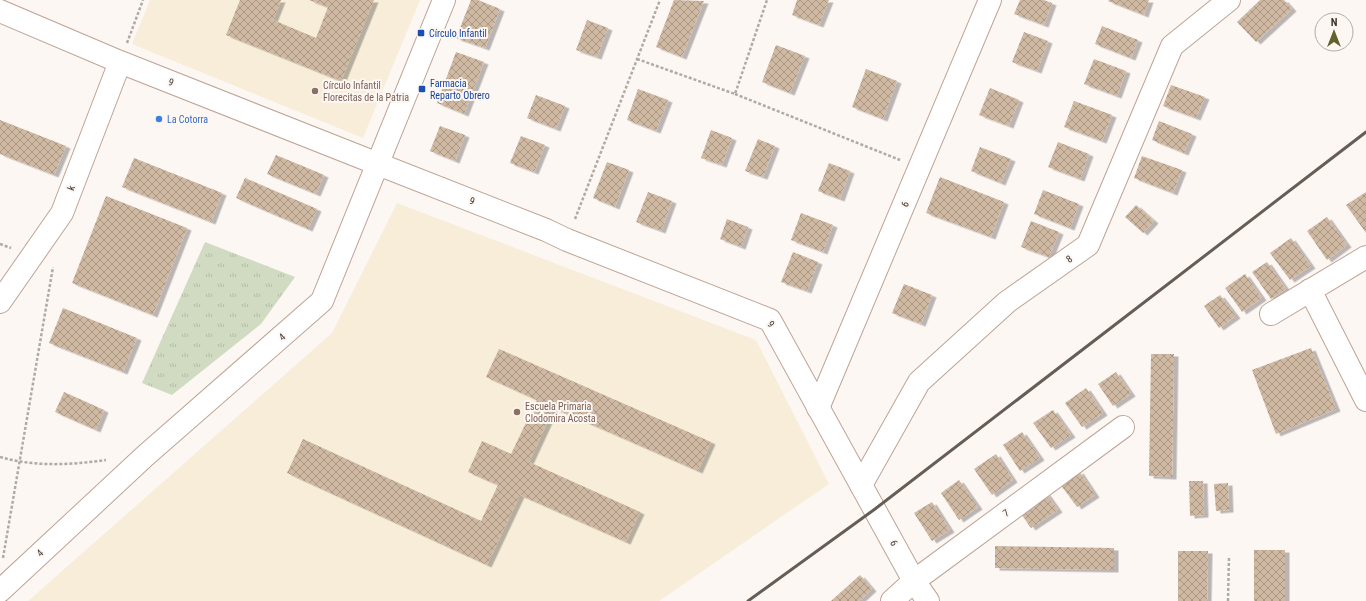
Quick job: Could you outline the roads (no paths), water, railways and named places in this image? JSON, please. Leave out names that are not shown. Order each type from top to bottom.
[{"type":"street","name":"4","points":[[0,591],[146,456],[322,301],[444,0]]},
{"type":"street","name":"6","points":[[818,408],[990,0]]},
{"type":"street","name":"8","points":[[861,485],[919,382],[1007,302],[1088,246],[1172,46],[1222,2]]},
{"type":"street","name":"9","points":[[0,11],[120,62],[770,320],[861,485]]},
{"type":"street","name":"k","points":[[0,302],[62,213],[120,62]]},
{"type":"street","points":[[1271,314],[1366,256]]},
{"type":"street","points":[[1310,290],[1366,400]]},
{"type":"street","name":"7","points":[[892,601],[914,581],[1123,427]]},
{"type":"street","name":"6","points":[[861,485],[914,581],[928,601]]},
{"type":"railway","points":[[748,601],[875,509],[1366,132]]},
{"type":"place","name":"Círculo Infantil","points":[[421,33]]},
{"type":"place","name":"Farmacia Reparto Obrero","points":[[422,89]]},
{"type":"place","name":"Círculo Infantil Florecitas de la Patria","points":[[315,91]]},
{"type":"place","name":"La Cotorra","points":[[159,119]]},
{"type":"place","name":"Escuela Primaria Clodomira Acosta","points":[[517,412]]}]
